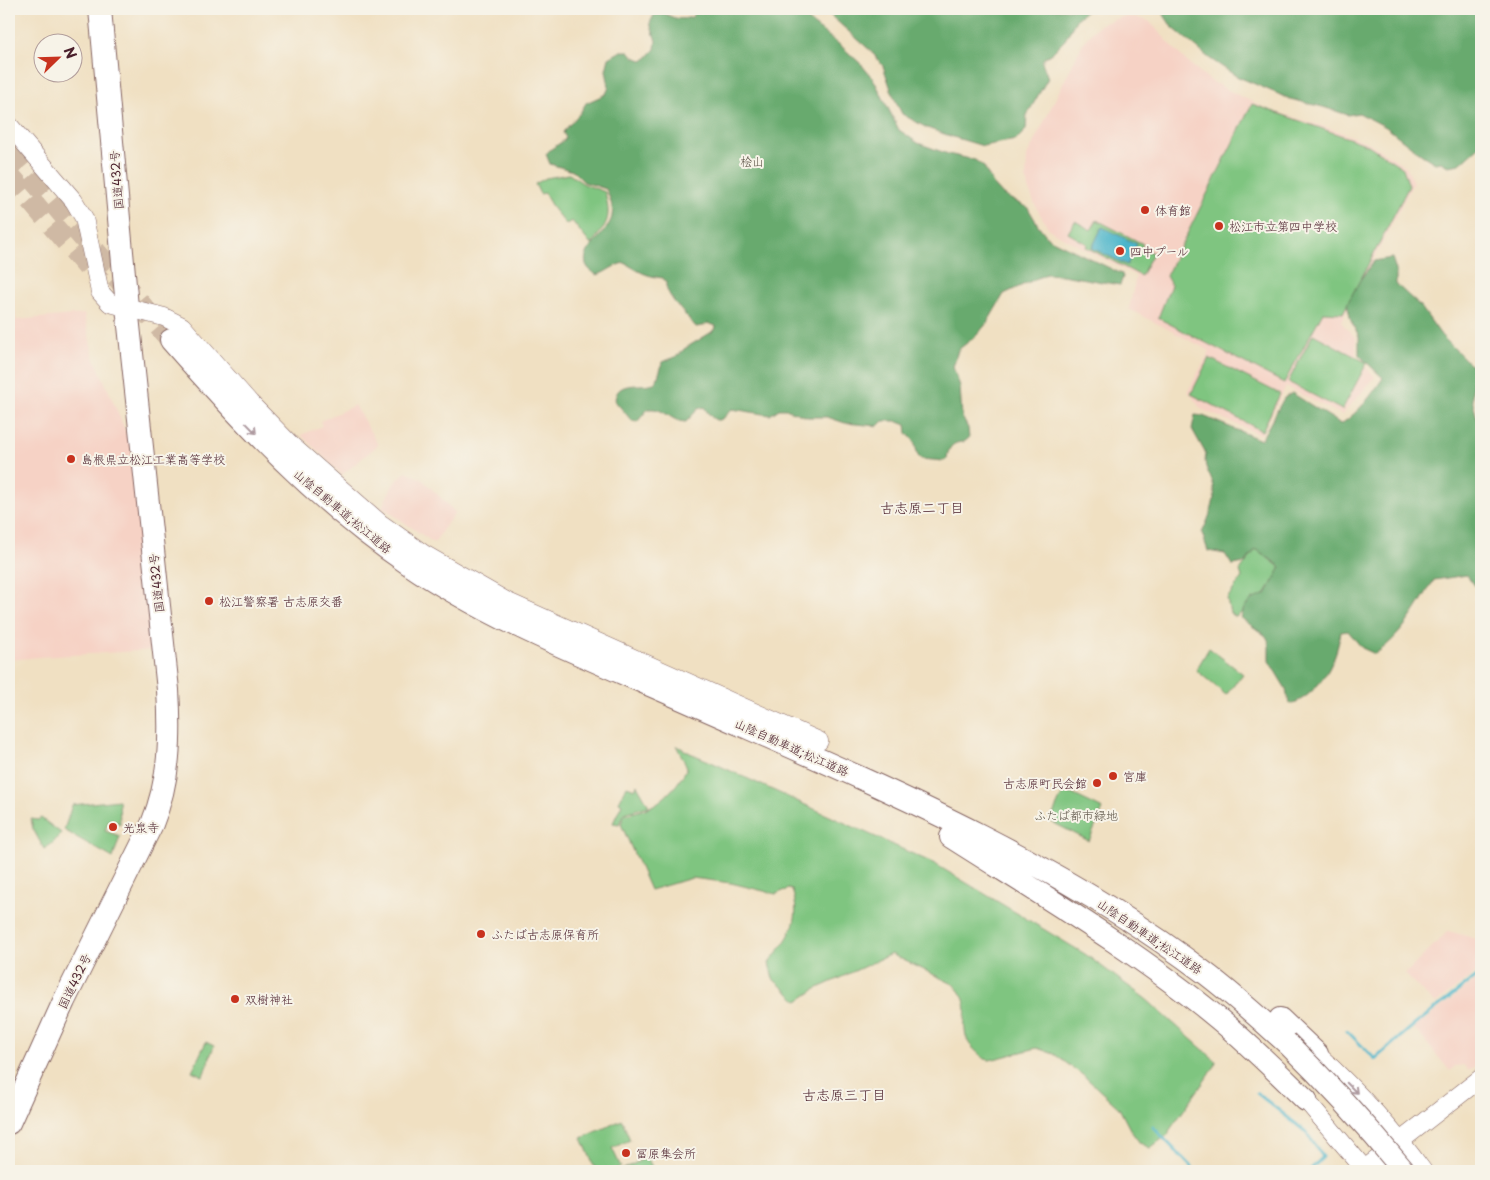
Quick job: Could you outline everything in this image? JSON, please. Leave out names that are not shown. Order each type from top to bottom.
[{"type":"highway","name":"国道432号","points":[[9,1124],[64,1001],[160,806],[166,781],[170,747],[168,690],[127,307],[100,9]]},
{"type":"highway","name":"山陰自動車道;松江道路","points":[[1369,1171],[1327,1104],[1279,1046],[1252,1012],[1206,974],[1154,936],[1096,899],[1025,858],[872,782],[554,642],[449,589],[377,542],[329,503],[166,344],[240,439],[320,514],[359,547],[401,577],[441,602],[482,624],[857,792],[951,837],[1091,914],[1145,948],[1279,1046],[1336,1092],[1404,1171]]},
{"type":"highway","points":[[951,837],[1124,948],[1181,989],[1259,1054],[1306,1100]]},
{"type":"highway","points":[[1025,858],[1107,898],[1177,939],[1246,988],[1317,1054]]},
{"type":"street","points":[[9,126],[74,201],[84,218],[100,292],[110,304],[164,317],[182,326],[245,397],[292,446],[380,523],[424,554],[508,602],[819,741]]},
{"type":"street","points":[[1317,1054],[1365,1100],[1402,1142],[1423,1171]]},
{"type":"street","points":[[1306,1100],[1369,1171],[1481,1078]]},
{"type":"shaded area","name":"松江市立第四中学校","points":[[1121,17],[1133,17],[1149,21],[1186,61],[1211,81],[1267,109],[1335,130],[1369,143],[1407,167],[1413,183],[1341,322],[1356,338],[1356,356],[1375,377],[1342,415],[1286,387],[1261,435],[1201,409],[1188,391],[1210,351],[1129,309],[1136,276],[1053,232],[1049,229],[1037,209],[1028,188],[1026,177],[1027,156],[1084,41],[1099,25]]},
{"type":"shaded area","name":"島根県立松江工業高等学校","points":[[9,252],[16,320],[84,314],[93,354],[131,444],[155,650],[9,660]]},
{"type":"shaded area","points":[[355,405],[378,445],[342,475],[301,435],[322,426],[320,421]]},
{"type":"shaded area","points":[[406,472],[422,479],[455,512],[434,543],[382,507],[394,483]]},
{"type":"shaded area","points":[[1448,931],[1481,940],[1481,969],[1435,1004],[1405,974]]},
{"type":"shaded area","points":[[1481,976],[1481,1060],[1469,1071],[1464,1065],[1455,1066],[1450,1071],[1414,1028]]},
{"type":"green space","name":"桧山","points":[[696,9],[793,9],[840,45],[861,64],[874,80],[899,130],[918,143],[948,154],[975,160],[984,167],[993,184],[1003,195],[1028,208],[1048,238],[1122,274],[1123,277],[1120,285],[1046,274],[1004,294],[987,323],[977,335],[958,350],[953,367],[960,386],[962,417],[968,428],[969,438],[964,442],[951,446],[947,459],[944,461],[921,459],[918,456],[914,441],[907,433],[906,425],[896,421],[883,421],[878,426],[845,423],[827,417],[807,417],[786,409],[779,409],[770,415],[732,409],[720,420],[717,420],[704,407],[698,409],[686,422],[676,420],[659,410],[648,409],[637,422],[632,421],[615,401],[620,389],[656,382],[663,362],[679,355],[684,349],[715,330],[716,326],[708,323],[696,327],[673,299],[663,278],[643,273],[625,263],[597,275],[588,268],[585,261],[587,254],[591,246],[609,224],[612,216],[612,206],[606,189],[584,182],[573,171],[550,164],[546,154],[566,138],[563,132],[580,113],[586,103],[606,94],[609,87],[606,70],[609,58],[621,51],[629,51],[634,57],[644,61],[655,49],[656,41],[650,23],[654,15],[664,13],[674,18],[692,17]]},
{"type":"green space","points":[[823,9],[1089,9],[1077,18],[1065,40],[1044,58],[1042,62],[1048,78],[1027,115],[1026,130],[1016,140],[983,146],[927,128],[902,114],[883,66],[871,51]]},
{"type":"green space","points":[[1160,9],[1481,9],[1480,146],[1460,164],[1448,166],[1441,162],[1435,163],[1386,127],[1359,113],[1348,115],[1290,99],[1236,76],[1209,58],[1172,27]]},
{"type":"green space","points":[[1252,104],[1368,145],[1403,168],[1409,186],[1343,313],[1323,312],[1284,383],[1158,318],[1171,285],[1166,276]]},
{"type":"green space","points":[[569,174],[584,184],[605,192],[608,210],[607,221],[591,245],[572,221],[566,224],[554,210],[544,193],[540,194],[535,184],[546,178]]},
{"type":"green space","name":"四中プール","points":[[1097,220],[1143,244],[1141,248],[1153,253],[1141,276],[1086,247],[1087,244],[1068,233],[1075,221],[1091,230]]},
{"type":"green space","points":[[1392,258],[1396,270],[1396,284],[1421,307],[1441,335],[1473,367],[1472,399],[1481,433],[1481,591],[1479,591],[1467,575],[1434,580],[1401,630],[1385,647],[1375,654],[1362,648],[1348,631],[1341,632],[1330,667],[1321,681],[1310,693],[1289,704],[1286,689],[1269,661],[1269,642],[1266,636],[1241,618],[1244,608],[1251,600],[1266,594],[1281,567],[1256,549],[1245,563],[1232,565],[1225,554],[1208,551],[1202,533],[1212,509],[1214,490],[1206,466],[1206,454],[1192,429],[1195,415],[1203,416],[1261,440],[1284,398],[1292,393],[1341,424],[1364,403],[1383,378],[1359,355],[1359,336],[1351,321],[1347,304],[1360,280],[1374,261]]},
{"type":"green space","points":[[1313,334],[1367,363],[1342,410],[1288,382]]},
{"type":"green space","points":[[1209,358],[1280,394],[1262,431],[1191,394]]},
{"type":"green space","points":[[1256,549],[1281,568],[1264,596],[1236,617],[1230,613],[1227,599],[1242,577],[1240,571]]},
{"type":"green space","points":[[1209,648],[1243,674],[1226,695],[1196,670]]},
{"type":"green space","points":[[676,745],[935,864],[1085,954],[1146,999],[1216,1061],[1215,1066],[1169,1131],[1169,1134],[1150,1148],[1140,1143],[1131,1131],[1119,1108],[1084,1076],[1054,1054],[1037,1048],[990,1060],[985,1059],[968,1042],[965,1031],[966,1011],[964,999],[953,984],[891,954],[816,989],[798,1001],[773,979],[769,963],[788,938],[795,920],[795,901],[792,890],[788,889],[776,894],[731,883],[692,878],[650,890],[621,824],[624,815],[654,805],[665,797],[677,784],[687,767]]},
{"type":"green space","points":[[637,785],[649,806],[624,813],[619,824],[613,823],[622,804],[619,802],[627,786],[635,789]]},
{"type":"green space","name":"ふたば都市緑地","points":[[1064,790],[1103,809],[1089,841],[1050,821]]},
{"type":"green space","points":[[119,800],[120,824],[109,820],[105,831],[120,836],[113,858],[64,830],[72,805]]},
{"type":"green space","points":[[41,818],[61,833],[53,843],[44,849],[33,829],[31,819],[38,820]]},
{"type":"green space","points":[[206,1042],[214,1046],[203,1076],[192,1071]]},
{"type":"green space","points":[[622,1120],[630,1140],[612,1148],[621,1167],[611,1171],[596,1171],[582,1138]]},
{"type":"green space","points":[[647,1157],[654,1171],[620,1171]]},
{"type":"water","points":[[1102,227],[1137,244],[1127,265],[1092,248]]},
{"type":"waterway","points":[[1375,1059],[1413,1026],[1481,973]]},
{"type":"waterway","points":[[1347,1031],[1375,1059]]},
{"type":"waterway","points":[[1257,1093],[1306,1132],[1323,1157],[1309,1171]]},
{"type":"waterway","points":[[1153,1127],[1195,1171]]},
{"type":"tunnel","points":[[9,151],[171,340]]},
{"type":"tunnel","points":[[9,175],[100,281]]},
{"type":"place","name":"体育館","points":[[1145,210]]},
{"type":"place","name":"松江市立第四中学校","points":[[1219,226]]},
{"type":"place","name":"四中プール","points":[[1120,251]]},
{"type":"place","name":"島根県立松江工業高等学校","points":[[71,459]]},
{"type":"place","name":"松江警察署 古志原交番","points":[[209,601]]},
{"type":"place","name":"宮庫","points":[[1113,776]]},
{"type":"place","name":"古志原町民会館","points":[[1097,783]]},
{"type":"place","name":"光泉寺","points":[[113,827]]},
{"type":"place","name":"ふたば古志原保育所","points":[[481,934]]},
{"type":"place","name":"双樹神社","points":[[235,999]]},
{"type":"place","name":"冨原集会所","points":[[626,1153]]},
{"type":"district","name":"古志原二丁目","points":[[922,507]]},
{"type":"district","name":"古志原三丁目","points":[[844,1094]]}]
